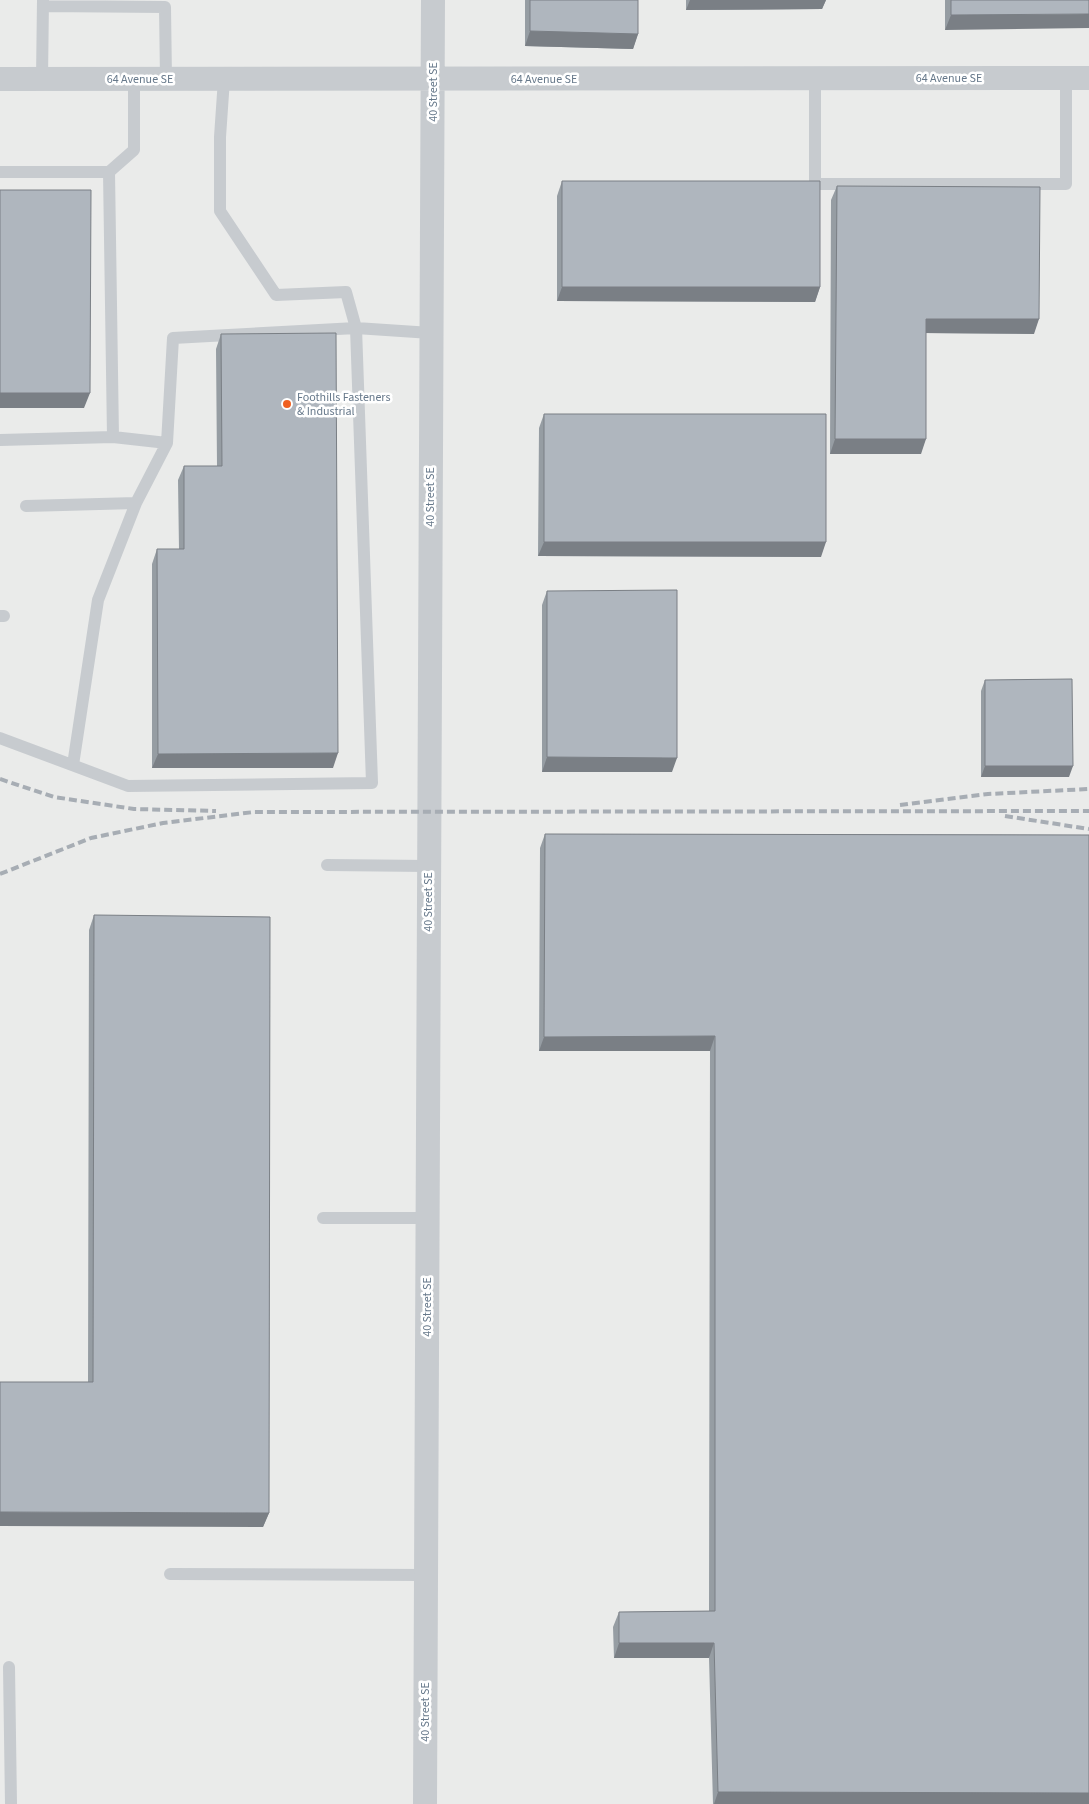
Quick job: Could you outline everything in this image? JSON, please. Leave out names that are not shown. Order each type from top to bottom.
[{"type":"street","name":"40 Street SE","points":[[425,1804],[433,0]]},
{"type":"street","name":"64 Avenue SE","points":[[0,80],[1078,78]]},
{"type":"lane","points":[[42,80],[43,3],[165,7],[166,80]]},
{"type":"lane","points":[[815,78],[815,184],[1066,184],[1078,78]]},
{"type":"lane","points":[[0,738],[128,786],[372,783],[356,328],[346,292],[276,295],[220,211],[220,136],[224,79]]},
{"type":"lane","points":[[0,172],[109,172],[134,150],[134,80]]},
{"type":"lane","points":[[109,172],[113,437]]},
{"type":"lane","points":[[73,765],[98,600],[136,503],[167,443],[173,338],[356,328],[432,333]]},
{"type":"lane","points":[[0,440],[113,437],[167,443]]},
{"type":"lane","points":[[26,506],[136,503]]},
{"type":"lane","points":[[327,865],[428,866]]},
{"type":"lane","points":[[324,1218],[427,1218]]},
{"type":"lane","points":[[170,1574],[426,1575]]},
{"type":"lane","points":[[9,1667],[11,1804]]},
{"type":"shaded area","points":[[0,0],[1089,0],[1089,1804],[0,1804]]},
{"type":"building","points":[[530,0],[638,0],[638,34],[530,31]]},
{"type":"building","points":[[951,0],[1089,0],[1089,14],[951,15]]},
{"type":"building","points":[[562,181],[820,181],[820,287],[562,287]]},
{"type":"building","points":[[837,186],[1040,187],[1039,319],[926,319],[926,439],[835,439]]},
{"type":"building","points":[[0,190],[91,190],[90,393],[0,393]]},
{"type":"building","points":[[336,333],[338,753],[158,754],[157,549],[184,549],[184,466],[222,466],[221,334]]},
{"type":"building","points":[[544,414],[826,414],[826,542],[544,542]]},
{"type":"building","points":[[677,590],[677,758],[547,757],[547,591]]},
{"type":"building","points":[[1072,679],[1073,766],[985,766],[985,680]]},
{"type":"building","points":[[545,834],[1089,835],[1089,1793],[718,1792],[714,1643],[619,1643],[619,1612],[715,1611],[715,1036],[544,1037]]},
{"type":"building","points":[[94,915],[270,917],[269,1513],[0,1512],[0,1382],[93,1382]]},
{"type":"railway","points":[[0,779],[54,797],[134,809],[216,811]]},
{"type":"railway","points":[[900,805],[988,794],[1089,789]]},
{"type":"railway","points":[[0,874],[91,838],[163,823],[254,812],[1089,811]]},
{"type":"railway","points":[[1005,816],[1089,829]]},
{"type":"place","name":"Foothills Fasteners & Industrial","points":[[287,404]]}]
